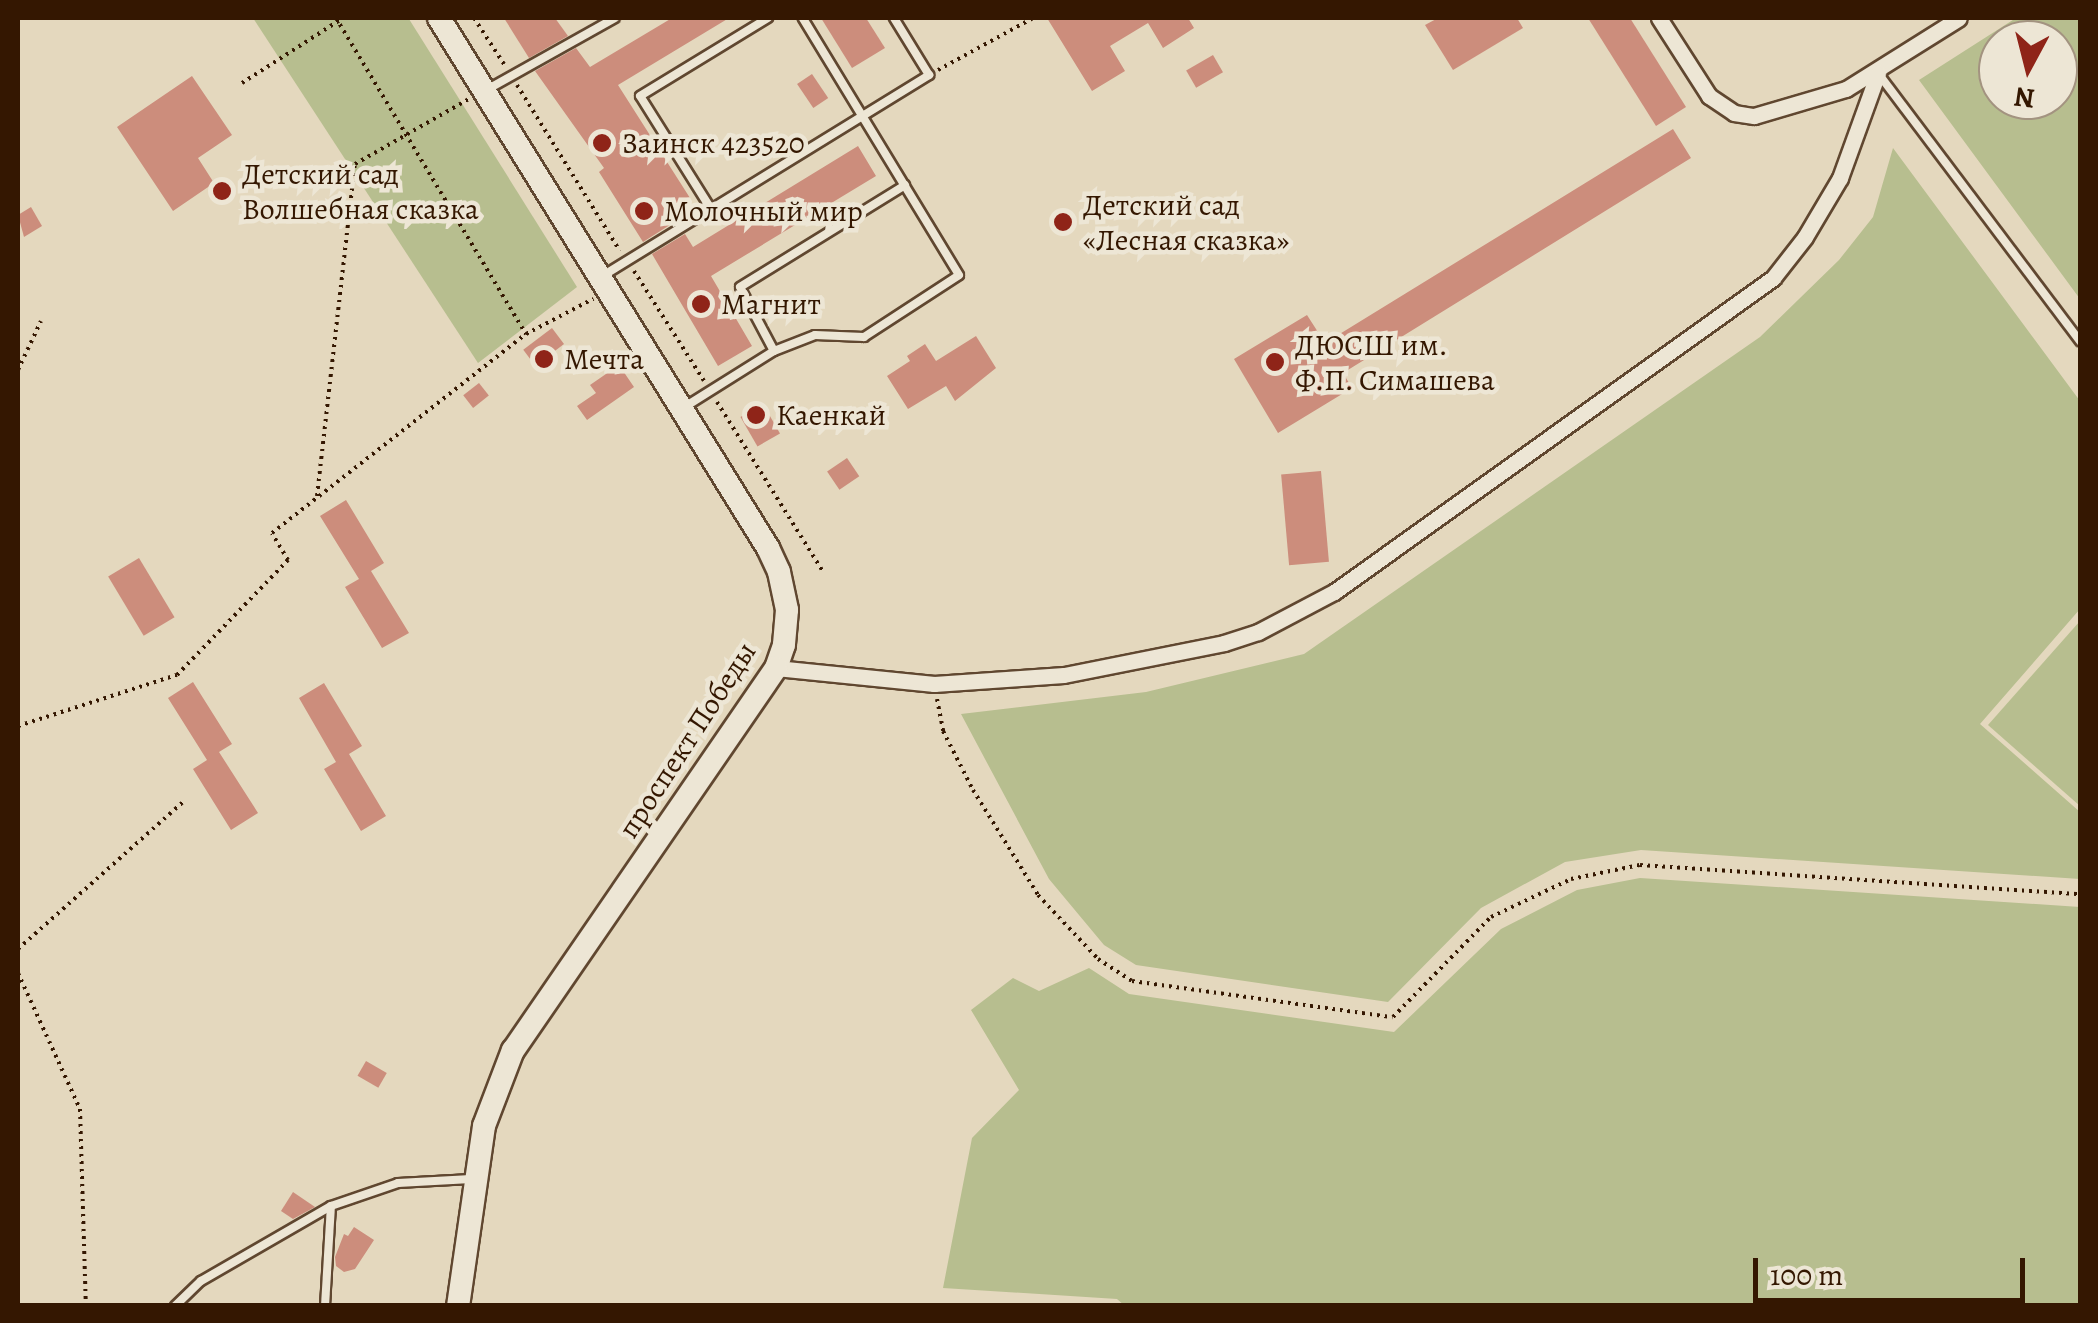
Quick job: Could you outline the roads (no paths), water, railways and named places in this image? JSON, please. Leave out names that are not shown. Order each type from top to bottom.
[{"type":"main road","name":"проспект Победы","points":[[439,18],[779,572],[787,610],[784,645],[776,668],[513,1050],[492,1096],[475,1179],[458,1306]]},
{"type":"street","points":[[1659,18],[1696,81],[1726,108],[1742,115],[1765,116],[1878,73],[1959,18]]},
{"type":"street","points":[[776,668],[934,684],[1064,675],[1182,653],[1258,632],[1334,592],[1773,278],[1806,236],[1840,178],[1878,73]]},
{"type":"lane","points":[[592,18],[598,27]]},
{"type":"lane","points":[[484,91],[614,18]]},
{"type":"lane","points":[[711,209],[640,96],[768,18]]},
{"type":"lane","points":[[682,409],[774,351],[815,335],[864,337],[959,275],[803,18]]},
{"type":"lane","points":[[604,284],[627,261],[929,74],[894,18]]},
{"type":"lane","points":[[1878,73],[2080,341]]},
{"type":"lane","points":[[774,351],[740,287],[905,185]]},
{"type":"lane","points":[[175,1306],[202,1281],[331,1206],[398,1183],[475,1179]]},
{"type":"lane","points":[[325,1306],[331,1206]]},
{"type":"place","name":"Заинск 423520","points":[[602,143]]},
{"type":"place","name":"Детский сад Волшебная сказка","points":[[222,191]]},
{"type":"place","name":"Молочный мир","points":[[644,211]]},
{"type":"place","name":"Детский сад «Лесная сказка»","points":[[1063,222]]},
{"type":"place","name":"Магнит","points":[[701,304]]},
{"type":"place","name":"Мечта","points":[[544,359]]},
{"type":"place","name":"ДЮСШ им. Ф.П. Симашева","points":[[1275,362]]},
{"type":"place","name":"Каенкай","points":[[756,415]]}]
